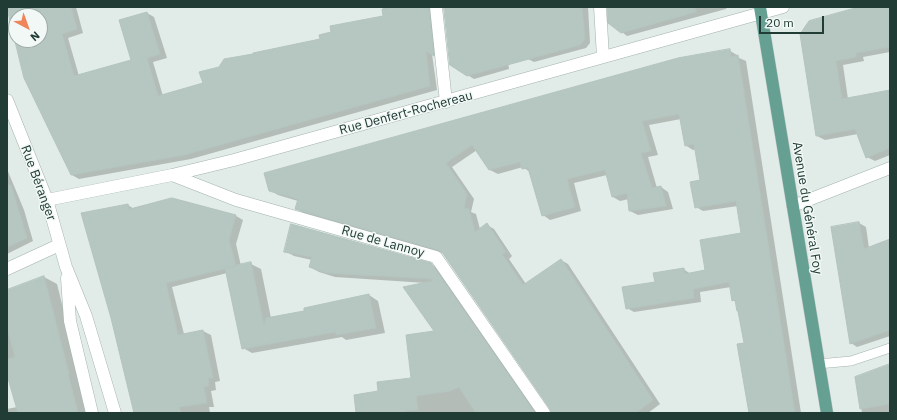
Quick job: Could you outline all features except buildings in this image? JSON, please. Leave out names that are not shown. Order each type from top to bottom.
[{"type":"main road","name":"Avenue du Général Foy","points":[[761,10],[827,413]]},
{"type":"street","points":[[436,7],[446,102]]},
{"type":"street","points":[[600,7],[603,57]]},
{"type":"street","name":"Rue Denfert-Rochereau","points":[[47,200],[172,175],[241,158],[446,102],[761,10],[783,7]]},
{"type":"street","name":"Rue Béranger","points":[[7,100],[47,200],[66,267],[86,316],[115,413]]},
{"type":"street","points":[[793,206],[890,168]]},
{"type":"street","name":"Rue de Lannoy","points":[[172,175],[236,200],[436,257],[544,413]]},
{"type":"street","points":[[7,269],[59,245]]},
{"type":"street","name":"Rue Béranger","points":[[66,267],[70,321],[92,413]]},
{"type":"lane","points":[[818,364],[851,361],[890,348]]}]
